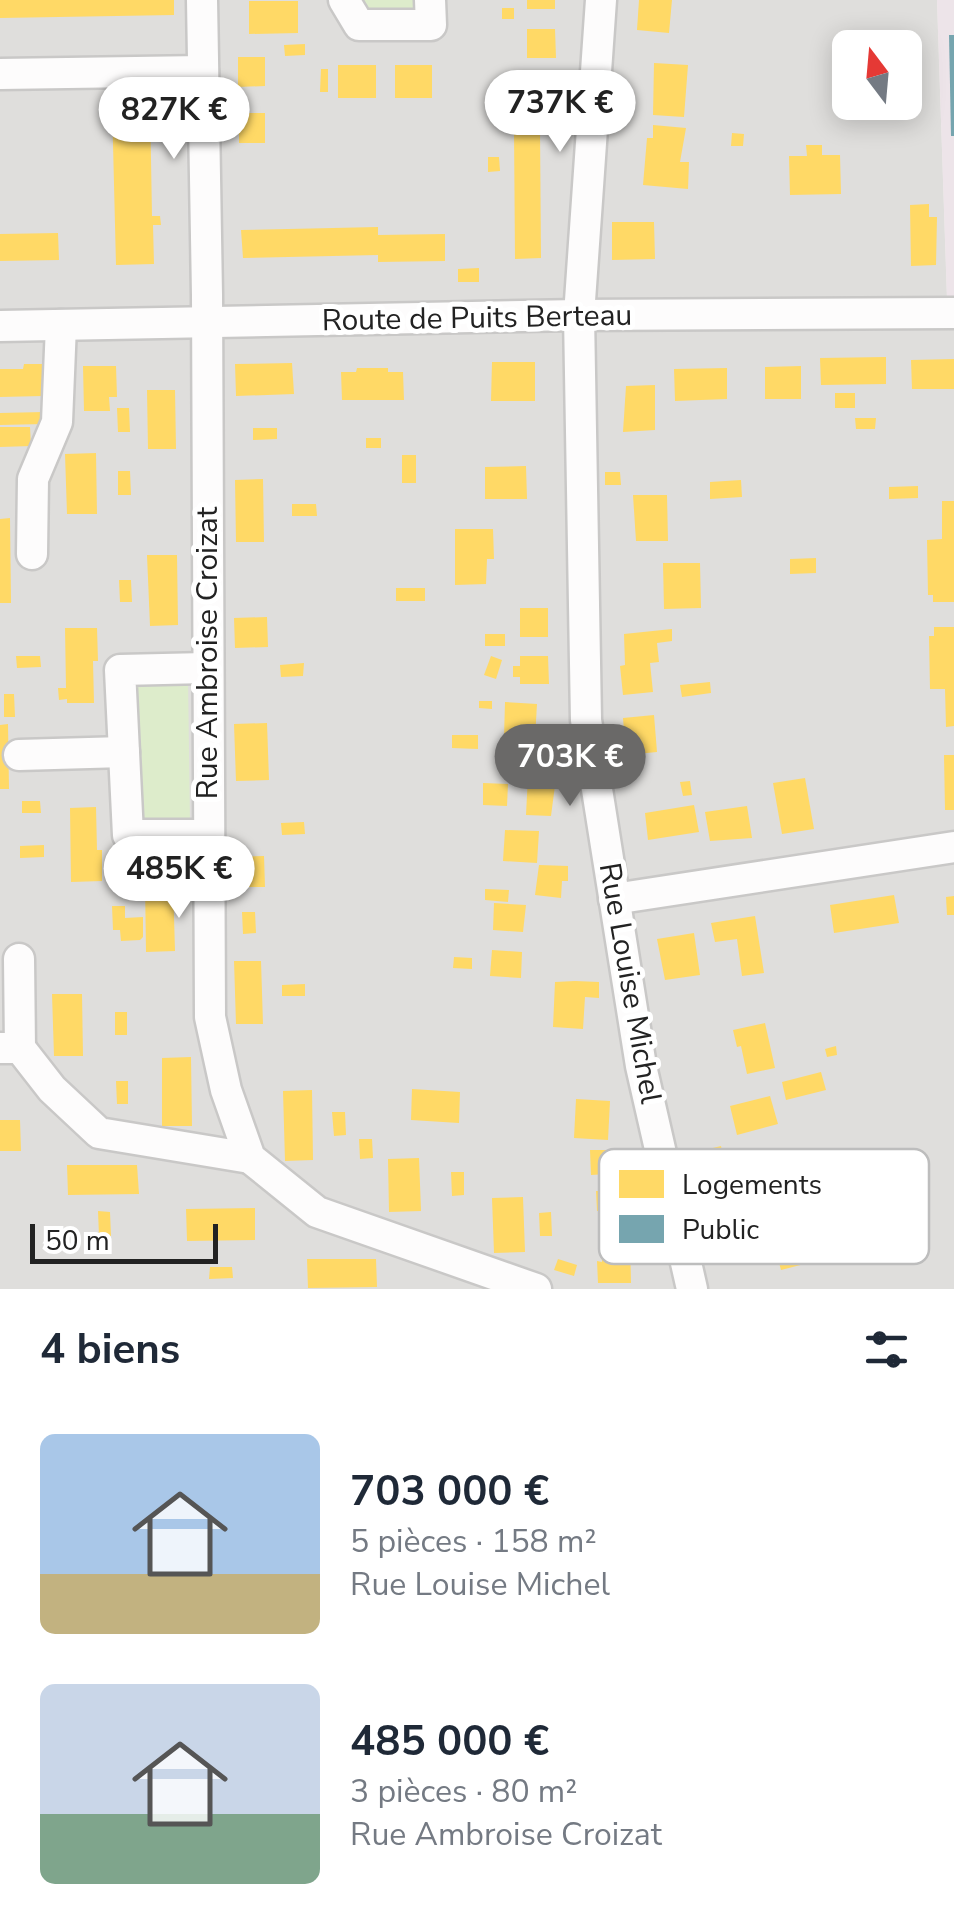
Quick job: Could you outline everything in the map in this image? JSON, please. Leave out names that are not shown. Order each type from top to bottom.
[{"type":"street","name":"Rue Ambroise Croizat","points":[[202,0],[210,1017],[226,1090],[250,1158]]},
{"type":"street","points":[[344,0],[359,25],[431,25],[430,0]]},
{"type":"street","name":"Rue Louise Michel","points":[[601,0],[579,315],[586,720],[640,1066],[659,1149]]},
{"type":"street","points":[[0,74],[202,71]]},
{"type":"street","name":"Route de Puits Berteau","points":[[0,326],[579,315],[954,314]]},
{"type":"street","points":[[32,554],[33,479],[57,422],[61,325]]},
{"type":"street","points":[[206,668],[120,670],[128,835],[208,836]]},
{"type":"street","points":[[19,755],[124,752]]},
{"type":"street","points":[[614,898],[954,847]]},
{"type":"street","points":[[19,959],[10,1048],[98,1133],[250,1158],[317,1212],[536,1289]]},
{"type":"street","name":"Rue Louise Michel","points":[[686,1264],[692,1289]]},
{"type":"shaded area","points":[[0,0],[937,0],[947,298],[954,299],[954,1289],[0,1289]]},
{"type":"shaded area","points":[[937,0],[954,0],[954,299],[947,299]]},
{"type":"shaded area","points":[[192,107],[195,263],[188,256],[185,114]]},
{"type":"green space","points":[[359,0],[417,0],[413,12],[368,14]]},
{"type":"green space","points":[[188,677],[190,824],[135,826],[128,679]]},
{"type":"building: Logements","points":[[0,0],[174,0],[174,15],[0,18]]},
{"type":"building: Logements","points":[[527,0],[555,0],[555,9],[527,9]]},
{"type":"building: Logements","points":[[639,0],[672,0],[669,33],[637,30]]},
{"type":"building: Logements","points":[[249,1],[298,1],[298,33],[249,34]]},
{"type":"building: Logements","points":[[502,8],[514,8],[514,19],[502,19]]},
{"type":"building: Logements","points":[[527,29],[555,29],[556,58],[527,58]]},
{"type":"building: Logements","points":[[305,44],[305,55],[285,56],[284,45]]},
{"type":"building: Logements","points":[[238,57],[265,57],[265,86],[238,87]]},
{"type":"building: Logements","points":[[654,63],[688,65],[684,117],[653,115]]},
{"type":"building: Logements","points":[[338,65],[376,65],[376,98],[338,98]]},
{"type":"building: Logements","points":[[395,65],[432,65],[432,98],[395,98]]},
{"type":"building: Logements","points":[[321,69],[328,69],[328,92],[320,92]]},
{"type":"building: Logements","points":[[515,81],[547,81],[548,120],[515,120]]},
{"type":"building: Logements","points":[[150,102],[152,216],[160,216],[161,225],[153,225],[154,264],[116,265],[112,103]]},
{"type":"building: Logements","points":[[239,113],[265,113],[265,143],[239,143]]},
{"type":"building: Logements","points":[[653,125],[686,128],[680,162],[689,162],[688,189],[643,185],[647,138],[653,138]]},
{"type":"building: Logements","points":[[514,129],[540,129],[541,258],[515,259]]},
{"type":"building: Logements","points":[[732,133],[744,134],[743,146],[731,146]]},
{"type":"building: Logements","points":[[806,145],[822,145],[822,155],[840,155],[841,194],[790,195],[789,156],[807,156]]},
{"type":"building: Logements","points":[[488,157],[499,157],[500,171],[488,172]]},
{"type":"building: Logements","points":[[929,204],[929,217],[937,217],[936,265],[911,266],[910,205]]},
{"type":"building: Logements","points":[[612,222],[654,222],[655,259],[612,260]]},
{"type":"building: Logements","points":[[378,227],[378,235],[445,234],[445,261],[378,262],[378,255],[243,258],[241,230]]},
{"type":"building: Logements","points":[[58,233],[59,260],[0,261],[0,234]]},
{"type":"building: Logements","points":[[479,268],[479,282],[458,282],[458,269]]},
{"type":"building: Logements","points":[[886,357],[886,384],[821,385],[820,358]]},
{"type":"building: Logements","points":[[954,359],[954,389],[912,389],[911,360]]},
{"type":"building: Logements","points":[[492,362],[535,362],[535,401],[491,401]]},
{"type":"building: Logements","points":[[292,363],[294,394],[236,396],[235,364]]},
{"type":"building: Logements","points":[[24,364],[43,364],[43,396],[0,397],[0,369],[23,369]]},
{"type":"building: Logements","points":[[83,366],[116,366],[117,397],[109,397],[110,411],[84,411]]},
{"type":"building: Logements","points":[[801,366],[801,399],[765,399],[765,367]]},
{"type":"building: Logements","points":[[357,368],[403,372],[404,400],[342,400],[341,372],[356,372]]},
{"type":"building: Logements","points":[[727,368],[727,399],[675,401],[674,369]]},
{"type":"building: Logements","points":[[655,385],[655,430],[623,432],[626,386]]},
{"type":"building: Logements","points":[[147,390],[175,390],[176,449],[148,449]]},
{"type":"building: Logements","points":[[835,393],[855,393],[855,408],[835,408]]},
{"type":"building: Logements","points":[[117,408],[129,408],[130,432],[118,432]]},
{"type":"building: Logements","points":[[44,412],[44,424],[0,425],[0,413]]},
{"type":"building: Logements","points":[[855,418],[876,418],[875,429],[856,429]]},
{"type":"building: Logements","points":[[0,427],[30,427],[31,446],[0,447]]},
{"type":"building: Logements","points":[[253,428],[277,428],[277,439],[253,440]]},
{"type":"building: Logements","points":[[366,438],[381,438],[381,448],[366,448]]},
{"type":"building: Logements","points":[[96,453],[97,514],[67,514],[65,454]]},
{"type":"building: Logements","points":[[402,455],[416,455],[416,483],[402,483]]},
{"type":"building: Logements","points":[[526,466],[527,499],[485,499],[485,467]]},
{"type":"building: Logements","points":[[118,471],[130,471],[131,495],[118,495]]},
{"type":"building: Logements","points":[[605,472],[620,472],[621,485],[605,485]]},
{"type":"building: Logements","points":[[263,479],[264,542],[236,542],[235,480]]},
{"type":"building: Logements","points":[[741,480],[742,497],[710,499],[710,482]]},
{"type":"building: Logements","points":[[918,486],[918,498],[889,499],[889,487]]},
{"type":"building: Logements","points":[[633,495],[667,495],[668,541],[636,541]]},
{"type":"building: Logements","points":[[942,501],[954,501],[954,602],[933,602],[933,595],[928,595],[927,540],[942,539]]},
{"type":"building: Logements","points":[[292,504],[316,504],[317,516],[292,516]]},
{"type":"building: Logements","points":[[10,518],[11,603],[0,603],[0,519]]},
{"type":"building: Logements","points":[[455,529],[493,529],[494,559],[487,559],[486,584],[455,585]]},
{"type":"building: Logements","points":[[147,555],[177,555],[178,625],[150,626]]},
{"type":"building: Logements","points":[[816,558],[816,573],[790,574],[790,559]]},
{"type":"building: Logements","points":[[663,563],[700,563],[701,608],[664,609]]},
{"type":"building: Logements","points":[[119,580],[131,580],[132,602],[120,602]]},
{"type":"building: Logements","points":[[396,588],[425,588],[425,601],[396,601]]},
{"type":"building: Logements","points":[[520,608],[548,608],[548,637],[520,637]]},
{"type":"building: Logements","points":[[267,617],[268,647],[235,648],[234,618]]},
{"type":"building: Logements","points":[[934,627],[954,627],[954,726],[946,727],[945,689],[930,689],[929,636],[934,636]]},
{"type":"building: Logements","points":[[65,628],[97,628],[94,703],[59,700],[58,688],[66,688]]},
{"type":"building: Logements","points":[[672,629],[672,641],[657,643],[659,662],[650,663],[653,692],[623,695],[620,666],[625,665],[624,634]]},
{"type":"building: Logements","points":[[485,634],[505,634],[505,646],[485,646]]},
{"type":"building: Logements","points":[[16,656],[40,656],[41,667],[17,668]]},
{"type":"building: Logements","points":[[491,656],[502,660],[496,679],[484,675]]},
{"type":"building: Logements","points":[[520,656],[548,656],[549,684],[520,684],[520,677],[513,677],[513,666],[520,666]]},
{"type":"building: Logements","points":[[304,663],[303,676],[281,677],[280,665]]},
{"type":"building: Logements","points":[[710,682],[711,693],[682,697],[680,685]]},
{"type":"building: Logements","points":[[4,694],[14,694],[15,717],[4,717]]},
{"type":"building: Logements","points":[[479,701],[492,701],[492,709],[479,708]]},
{"type":"building: Logements","points":[[505,702],[537,704],[535,738],[504,737]]},
{"type":"building: Logements","points":[[654,715],[657,752],[626,755],[623,718]]},
{"type":"building: Logements","points":[[267,723],[269,780],[236,781],[234,724]]},
{"type":"building: Logements","points":[[8,724],[9,789],[0,789],[0,725]]},
{"type":"building: Logements","points":[[452,735],[478,735],[478,749],[452,748]]},
{"type":"building: Logements","points":[[944,755],[954,755],[954,810],[945,810]]},
{"type":"building: Logements","points":[[529,756],[553,757],[563,763],[563,770],[557,770],[551,816],[526,815]]},
{"type":"building: Logements","points":[[805,778],[814,829],[782,834],[773,783]]},
{"type":"building: Logements","points":[[690,781],[692,795],[683,796],[680,782]]},
{"type":"building: Logements","points":[[483,783],[508,784],[507,806],[483,805]]},
{"type":"building: Logements","points":[[22,801],[40,801],[41,813],[22,813]]},
{"type":"building: Logements","points":[[694,805],[699,832],[648,840],[645,813]]},
{"type":"building: Logements","points":[[747,806],[752,838],[710,841],[705,812]]},
{"type":"building: Logements","points":[[96,807],[102,881],[71,882],[70,808]]},
{"type":"building: Logements","points":[[304,822],[305,834],[282,835],[281,823]]},
{"type":"building: Logements","points":[[505,830],[539,831],[537,863],[503,861]]},
{"type":"building: Logements","points":[[44,845],[44,857],[20,858],[20,846]]},
{"type":"building: Logements","points":[[264,856],[265,887],[233,887],[233,857]]},
{"type":"building: Logements","points":[[539,865],[568,866],[568,881],[562,881],[561,898],[535,895]]},
{"type":"building: Logements","points":[[145,882],[173,882],[175,951],[146,952]]},
{"type":"building: Logements","points":[[485,889],[509,890],[508,902],[485,900]]},
{"type":"building: Logements","points":[[894,895],[899,923],[834,933],[830,905]]},
{"type":"building: Logements","points":[[954,896],[954,915],[947,915],[946,897]]},
{"type":"building: Logements","points":[[494,903],[526,905],[523,932],[493,930]]},
{"type":"building: Logements","points":[[112,906],[125,906],[125,918],[143,917],[140,940],[121,941],[120,930],[113,930]]},
{"type":"building: Logements","points":[[242,912],[255,912],[256,933],[243,934]]},
{"type":"building: Logements","points":[[755,916],[764,973],[742,976],[737,939],[715,942],[711,923]]},
{"type":"building: Logements","points":[[694,933],[700,975],[665,980],[657,939]]},
{"type":"building: Logements","points":[[492,950],[522,952],[521,978],[490,976]]},
{"type":"building: Logements","points":[[454,957],[472,958],[472,969],[453,968]]},
{"type":"building: Logements","points":[[234,961],[261,961],[263,1024],[236,1024]]},
{"type":"building: Logements","points":[[555,982],[599,982],[599,998],[585,997],[583,1029],[553,1027]]},
{"type":"building: Logements","points":[[305,984],[305,996],[282,996],[282,985]]},
{"type":"building: Logements","points":[[52,994],[82,994],[83,1056],[54,1056]]},
{"type":"building: Logements","points":[[115,1012],[127,1012],[127,1035],[115,1035]]},
{"type":"building: Logements","points":[[765,1023],[775,1068],[747,1074],[733,1030]]},
{"type":"building: Logements","points":[[836,1046],[837,1055],[827,1057],[825,1049]]},
{"type":"building: Logements","points":[[191,1057],[192,1126],[162,1126],[162,1058]]},
{"type":"building: Logements","points":[[821,1072],[826,1090],[786,1100],[782,1082]]},
{"type":"building: Logements","points":[[116,1081],[128,1081],[128,1104],[117,1104]]},
{"type":"building: Logements","points":[[412,1089],[460,1092],[459,1123],[411,1120]]},
{"type":"building: Logements","points":[[312,1090],[313,1160],[285,1161],[283,1091]]},
{"type":"building: Logements","points":[[770,1096],[778,1124],[737,1135],[730,1106]]},
{"type":"building: Logements","points":[[576,1099],[610,1101],[608,1140],[574,1138]]},
{"type":"building: Logements","points":[[332,1112],[345,1112],[346,1135],[334,1136]]},
{"type":"building: Logements","points":[[0,1120],[20,1120],[21,1151],[0,1151]]},
{"type":"building: Logements","points":[[359,1139],[372,1139],[373,1158],[360,1159]]},
{"type":"building: Logements","points":[[590,1150],[599,1150],[599,1175],[591,1175]]},
{"type":"building: Logements","points":[[419,1158],[421,1211],[389,1212],[388,1159]]},
{"type":"building: Logements","points":[[67,1165],[137,1165],[139,1194],[68,1195]]},
{"type":"building: Logements","points":[[451,1172],[464,1172],[464,1195],[452,1196]]},
{"type":"building: Logements","points":[[523,1197],[525,1252],[494,1253],[492,1198]]},
{"type":"building: Logements","points":[[255,1208],[255,1240],[187,1241],[186,1209]]},
{"type":"building: Logements","points":[[98,1211],[110,1212],[111,1236],[99,1236]]},
{"type":"building: Logements","points":[[551,1212],[552,1236],[540,1236],[539,1213]]},
{"type":"building: Logements","points":[[307,1259],[376,1259],[377,1287],[308,1288]]},
{"type":"building: Logements","points":[[558,1259],[577,1265],[574,1276],[554,1270]]},
{"type":"building: Logements","points":[[597,1261],[631,1264],[631,1283],[598,1283]]},
{"type":"building: Logements","points":[[779,1264],[804,1264],[781,1270]]},
{"type":"building: Logements","points":[[210,1267],[232,1267],[233,1278],[209,1279]]},
{"type":"building: Public","points":[[949,35],[954,35],[954,136],[951,136]]}]
